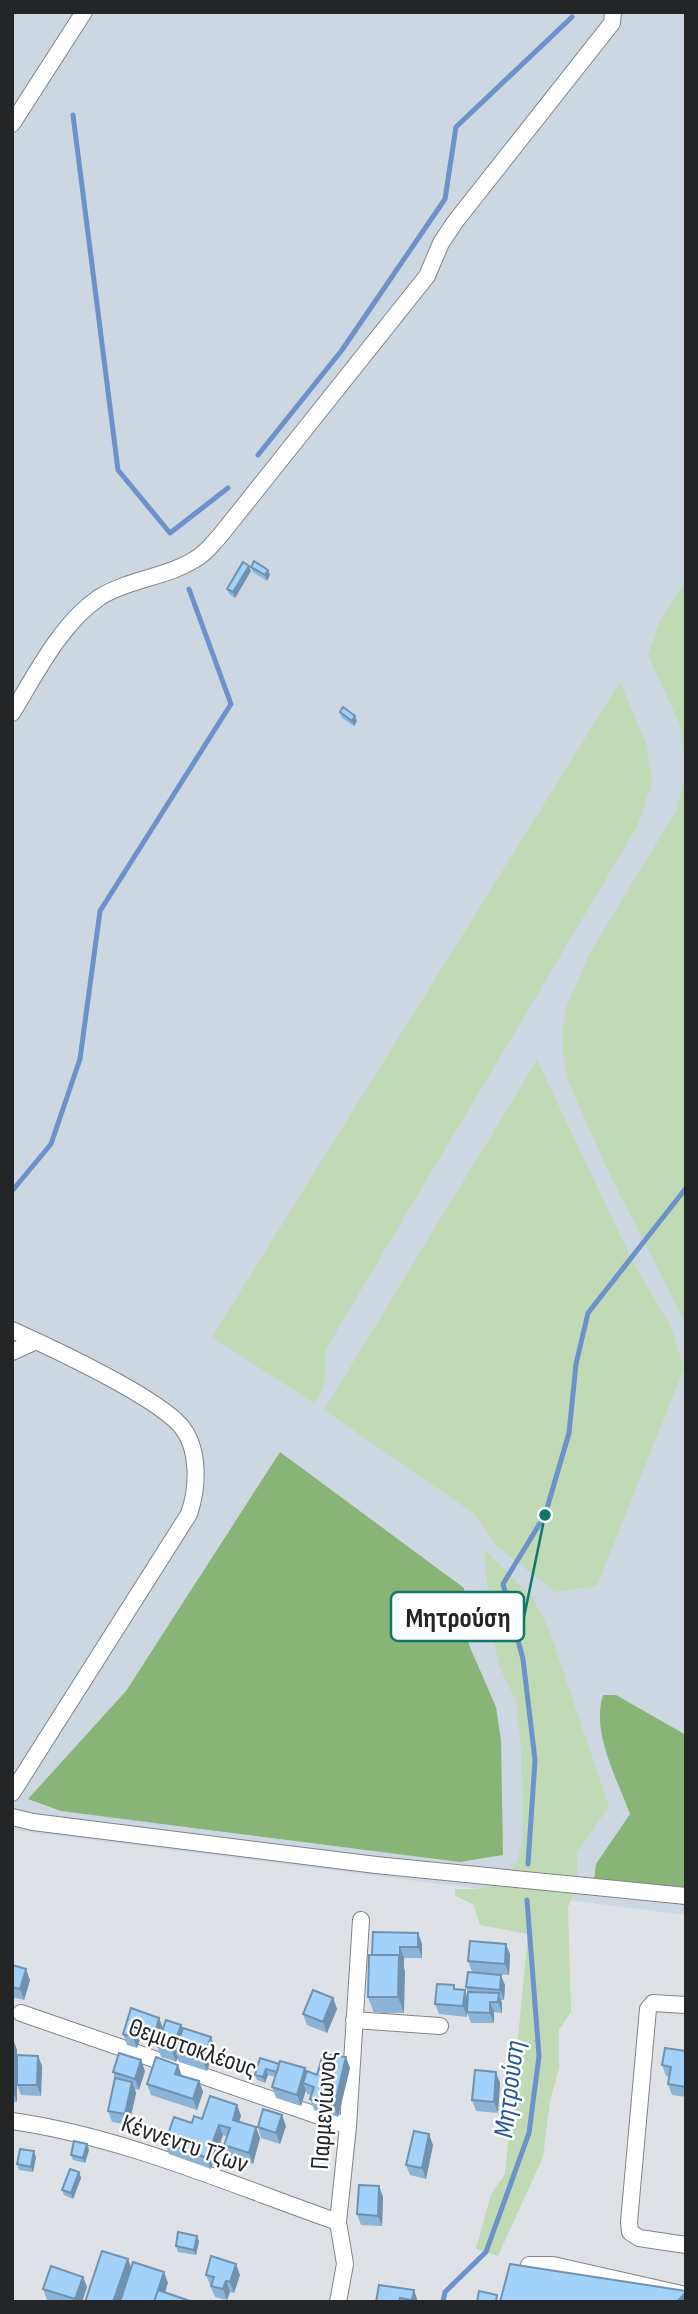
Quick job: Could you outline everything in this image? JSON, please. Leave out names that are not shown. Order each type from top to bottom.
[{"type":"street","points":[[12,124],[85,12]]},
{"type":"street","points":[[12,713],[49,654],[75,621],[98,598],[127,583],[199,556],[219,537],[427,276],[441,243],[454,222],[612,23],[612,12]]},
{"type":"street","points":[[12,1330],[144,1399],[180,1426],[190,1443],[196,1479],[189,1514],[12,1793]]},
{"type":"street","points":[[12,1352],[37,1341]]},
{"type":"street","points":[[12,1817],[33,1822],[376,1865],[686,1896]]},
{"type":"street","name":"Παρμενίωνος","points":[[338,2302],[345,2264],[338,2222],[348,2126],[361,1920]]},
{"type":"street","points":[[686,2005],[653,2003],[648,2009],[629,2222],[630,2232],[639,2238],[686,2245]]},
{"type":"street","name":"Θεμιστοκλέους","points":[[22,2013],[348,2126]]},
{"type":"street","points":[[355,2020],[440,2026]]},
{"type":"street","name":"Κέννεντυ Τζων","points":[[12,2121],[57,2128],[125,2147],[338,2222]]},
{"type":"street","points":[[528,2265],[552,2265],[686,2295]]},
{"type":"shaded area","points":[[12,12],[686,12],[686,1915],[12,1830]]},
{"type":"green space","points":[[686,579],[686,773],[680,725],[648,655],[659,623]]},
{"type":"green space","points":[[620,682],[646,743],[652,782],[637,827],[326,1349],[324,1385],[315,1404],[212,1337]]},
{"type":"green space","points":[[686,773],[686,1324],[607,1169],[566,1076],[562,1039],[566,1008],[589,955],[677,809]]},
{"type":"green space","points":[[537,1060],[632,1260],[672,1329],[684,1369],[597,1586],[555,1592],[498,1547],[473,1513],[324,1410]]},
{"type":"green space","points":[[280,1452],[464,1588],[469,1645],[496,1707],[501,1741],[503,1855],[460,1862],[61,1811],[28,1799],[126,1691]]},
{"type":"green space","points":[[484,1549],[532,1597],[548,1627],[609,1807],[577,1852],[577,1886],[568,1907],[571,2012],[559,2030],[559,2068],[550,2101],[543,2157],[498,2256],[476,2249],[491,2194],[505,2174],[528,1934],[480,1925],[473,1904],[455,1896],[455,1889],[478,1889],[505,1880],[518,1859],[523,1836],[521,1752],[516,1700],[500,1668],[492,1636]]},
{"type":"green space","points":[[603,1695],[616,1695],[686,1735],[686,1891],[594,1880],[596,1864],[630,1814],[603,1740],[600,1710]]},
{"type":"building","points":[[254,561],[268,570],[265,575],[251,567]]},
{"type":"building","points":[[243,562],[249,566],[233,592],[227,589]]},
{"type":"building","points":[[343,707],[355,716],[352,721],[340,712]]},
{"type":"building","points":[[373,1932],[418,1933],[418,1947],[400,1947],[400,1957],[372,1955]]},
{"type":"building","points":[[470,1941],[506,1944],[505,1964],[468,1961]]},
{"type":"building","points":[[369,1955],[399,1955],[398,1997],[368,1997]]},
{"type":"building","points":[[12,1965],[26,1969],[20,1989],[12,1987]]},
{"type":"building","points":[[468,1972],[501,1975],[500,1990],[466,1987]]},
{"type":"building","points":[[437,1984],[454,1985],[454,1989],[465,1990],[463,2006],[435,2004]]},
{"type":"building","points":[[313,1990],[333,1998],[323,2022],[303,2014]]},
{"type":"building","points":[[468,1992],[499,1993],[498,2002],[490,2002],[490,2013],[467,2012]]},
{"type":"building","points":[[131,2008],[159,2018],[156,2029],[138,2023],[133,2037],[123,2034]]},
{"type":"building","points":[[166,2020],[181,2025],[172,2051],[157,2046]]},
{"type":"building","points":[[183,2028],[211,2037],[203,2061],[175,2051]]},
{"type":"building","points":[[13,2039],[13,2091],[12,2091]]},
{"type":"building","points":[[665,2048],[686,2051],[686,2087],[668,2084],[671,2067],[662,2065]]},
{"type":"building","points":[[119,2053],[141,2060],[135,2079],[113,2072]]},
{"type":"building","points":[[323,2054],[346,2057],[334,2107],[310,2099],[314,2087],[303,2083],[307,2071],[317,2075]]},
{"type":"building","points":[[17,2055],[38,2056],[37,2085],[17,2085]]},
{"type":"building","points":[[156,2057],[178,2065],[175,2074],[199,2081],[193,2099],[147,2084]]},
{"type":"building","points":[[260,2058],[279,2064],[277,2072],[266,2069],[263,2077],[255,2075]]},
{"type":"building","points":[[280,2061],[305,2068],[297,2095],[272,2087]]},
{"type":"building","points":[[475,2070],[496,2072],[494,2102],[472,2100]]},
{"type":"building","points":[[115,2078],[132,2082],[125,2114],[108,2111]]},
{"type":"building","points":[[210,2096],[237,2105],[233,2120],[256,2127],[249,2153],[224,2145],[230,2128],[219,2125],[207,2158],[165,2143],[174,2117],[192,2123],[194,2116],[202,2119]]},
{"type":"building","points":[[263,2109],[282,2115],[276,2133],[258,2127]]},
{"type":"building","points":[[414,2131],[429,2134],[422,2168],[406,2165]]},
{"type":"building","points":[[74,2141],[87,2144],[83,2158],[71,2155]]},
{"type":"building","points":[[20,2149],[34,2151],[31,2167],[17,2164]]},
{"type":"building","points":[[70,2169],[79,2172],[71,2193],[62,2190]]},
{"type":"building","points":[[359,2185],[379,2186],[378,2216],[357,2214]]},
{"type":"building","points":[[178,2232],[197,2236],[194,2250],[176,2246]]},
{"type":"building","points":[[102,2251],[128,2259],[113,2302],[85,2302]]},
{"type":"building","points":[[211,2256],[236,2264],[230,2282],[226,2281],[223,2289],[211,2286],[214,2277],[206,2275]]},
{"type":"building","points":[[133,2262],[164,2272],[154,2302],[120,2302]]},
{"type":"building","points":[[510,2264],[686,2292],[677,2302],[500,2302]]},
{"type":"building","points":[[51,2266],[83,2277],[75,2299],[43,2289]]},
{"type":"building","points":[[379,2285],[414,2290],[412,2300],[400,2298],[399,2302],[376,2302]]},
{"type":"building","points":[[158,2290],[193,2302],[154,2302]]},
{"type":"building","points":[[479,2291],[497,2295],[496,2302],[477,2302]]},
{"type":"waterway","points":[[258,455],[342,350],[445,199],[456,127],[572,17]]},
{"type":"waterway","points":[[73,115],[118,470],[170,533],[228,488]]},
{"type":"waterway","points":[[12,1191],[51,1144],[80,1059],[100,911],[231,704],[189,589]]},
{"type":"waterway","name":"Μητρούση","points":[[528,1864],[535,1760],[523,1659],[503,1584],[545,1515],[569,1433],[576,1364],[588,1313],[686,1188]]},
{"type":"waterway","name":"Μητρούση","points":[[443,2302],[445,2292],[486,2252],[529,2133],[539,2056],[527,1900]]},
{"type":"place","name":"Μητρούση","points":[[545,1515]]}]
